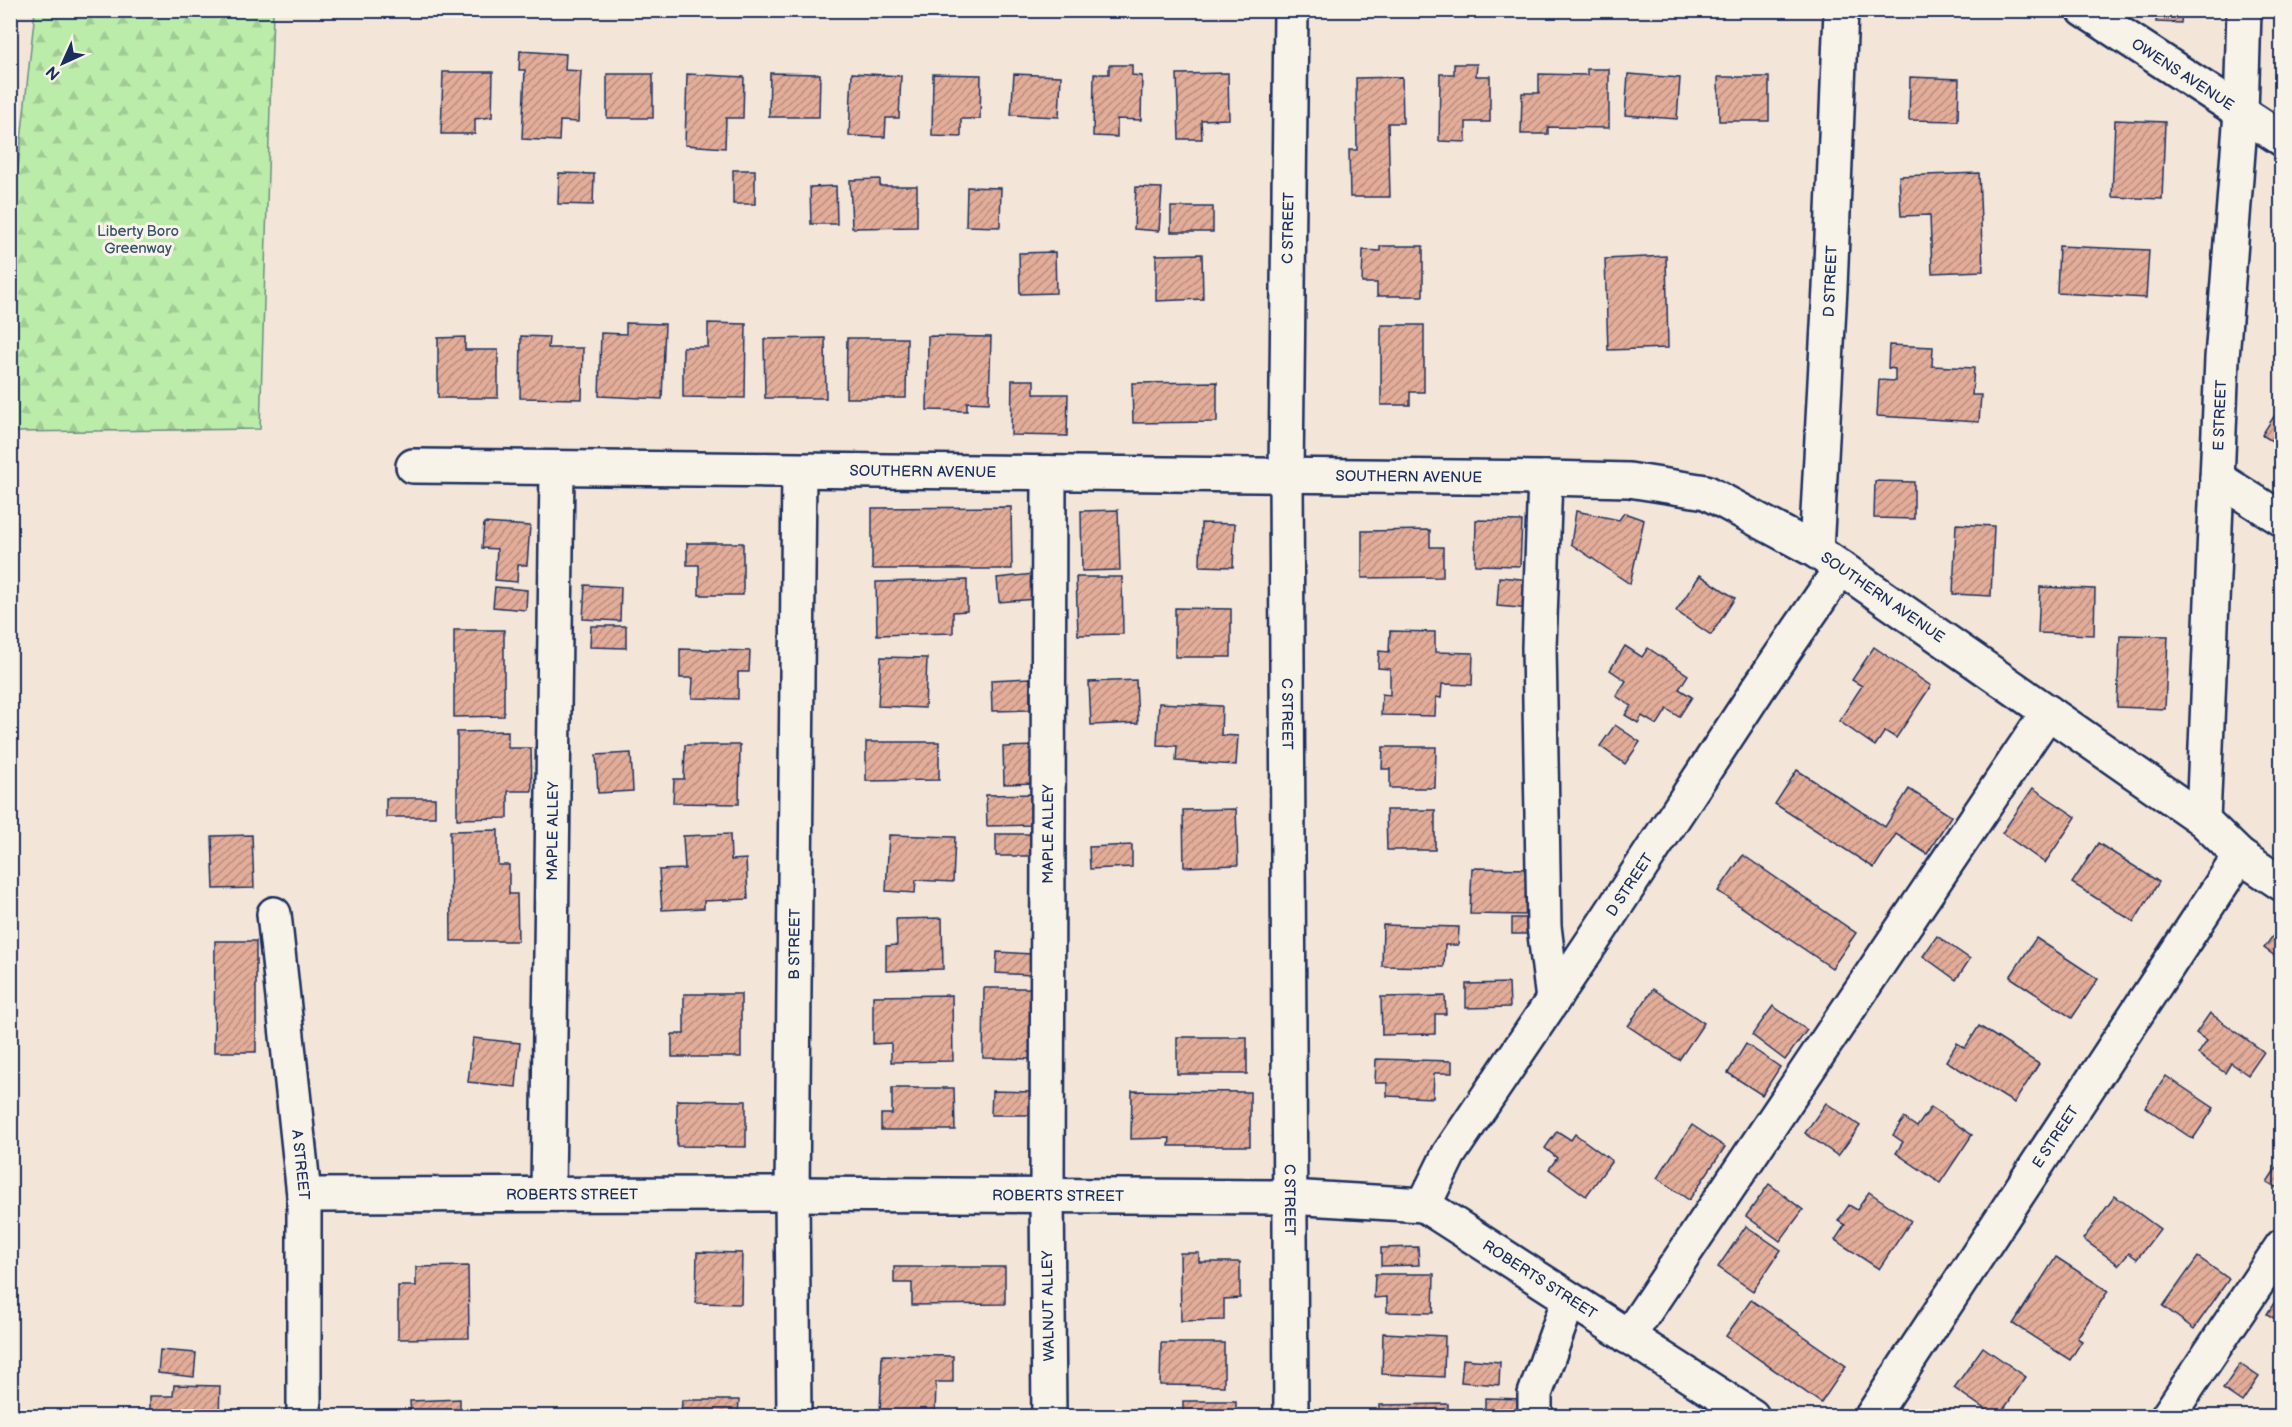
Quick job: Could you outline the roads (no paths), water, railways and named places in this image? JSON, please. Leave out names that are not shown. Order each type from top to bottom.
[{"type":"street","name":"C STREET","points":[[1291,10],[1286,475],[1291,1416]]},
{"type":"street","name":"D STREET","points":[[1424,1206],[1449,1154],[1758,689],[1828,560],[1830,288],[1841,10]]},
{"type":"street","name":"OWENS AVENUE","points":[[2084,10],[2282,139]]},
{"type":"street","name":"E STREET","points":[[2203,820],[2222,358],[2241,113],[2244,10]]},
{"type":"street","name":"SOUTHERN AVENUE","points":[[413,466],[1545,478],[1629,480],[1706,492],[1828,560],[2203,820],[2240,856],[2282,884]]},
{"type":"street","name":"MAPLE ALLEY","points":[[548,1194],[557,469]]},
{"type":"street","name":"B STREET","points":[[794,1416],[792,1194],[800,471]]},
{"type":"street","name":"MAPLE ALLEY","points":[[1047,1195],[1049,473]]},
{"type":"street","points":[[1545,478],[1539,648],[1544,926],[1553,1000]]},
{"type":"street","points":[[2217,478],[2282,519]]},
{"type":"street","points":[[1628,1337],[2048,712]]},
{"type":"street","name":"E STREET","points":[[1872,1416],[2240,856]]},
{"type":"street","name":"A STREET","points":[[274,914],[304,1195],[304,1416]]},
{"type":"street","name":"ROBERTS STREET","points":[[304,1195],[792,1194],[1289,1197],[1424,1206],[1752,1416]]},
{"type":"street","name":"WALNUT ALLEY","points":[[1047,1195],[1049,1416]]},
{"type":"street","points":[[2168,1416],[2282,1246]]},
{"type":"street","points":[[1535,1416],[1535,1394],[1569,1299]]},
{"type":"park label","name":"Liberty Boro Greenway","points":[[138,240]]}]
